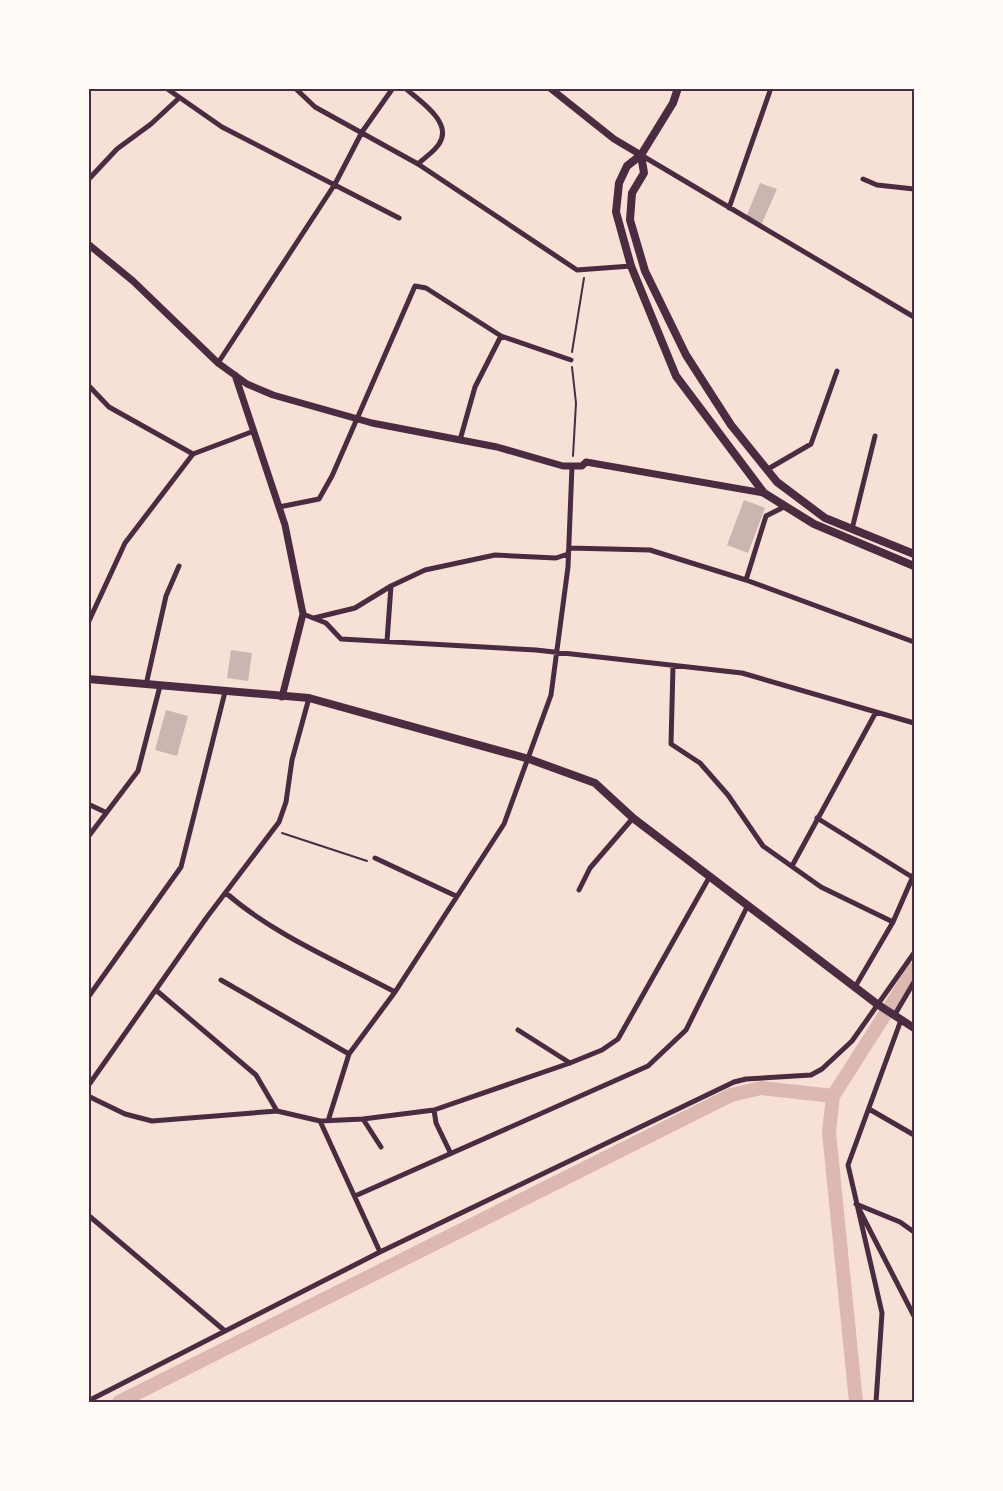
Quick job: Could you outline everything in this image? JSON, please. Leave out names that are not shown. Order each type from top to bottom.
[{"type":"main road","points":[[678,88],[673,103],[641,155],[627,166],[619,183],[616,212],[631,266],[676,376],[764,493],[784,507],[855,543],[915,566]]},
{"type":"main road","points":[[641,155],[644,173],[633,193],[630,220],[645,271],[686,355],[732,425],[777,482],[825,518],[915,554]]},
{"type":"main road","points":[[88,679],[309,698],[529,759],[595,783],[633,818],[879,1005],[915,1028]]},
{"type":"street","points":[[166,88],[178,99],[222,127],[399,218]]},
{"type":"street","points":[[295,88],[315,107],[418,164],[577,270],[631,266]]},
{"type":"street","points":[[218,363],[334,184],[362,133],[393,88]]},
{"type":"street","points":[[405,88],[438,118],[442,136],[439,144],[418,164]]},
{"type":"street","points":[[550,88],[614,139],[915,317]]},
{"type":"street","points":[[729,208],[771,88]]},
{"type":"street","points":[[88,180],[117,149],[151,124],[178,99]]},
{"type":"street","points":[[863,179],[877,185],[915,189]]},
{"type":"street","points":[[88,244],[133,281],[218,363],[235,375],[273,394],[355,418],[572,466],[582,466],[586,462],[764,493]]},
{"type":"street","points":[[279,507],[319,499],[332,476],[355,418],[415,286],[426,288],[501,336],[571,360]]},
{"type":"street","points":[[460,440],[475,387],[501,336]]},
{"type":"street","points":[[768,469],[811,444],[837,371]]},
{"type":"street","points":[[235,375],[285,525],[303,614],[282,697]]},
{"type":"street","points":[[88,385],[110,406],[193,454]]},
{"type":"street","points":[[88,623],[125,543],[193,454],[254,431]]},
{"type":"street","points":[[852,529],[874,436]]},
{"type":"street","points":[[568,554],[572,466]]},
{"type":"street","points":[[746,580],[766,516],[784,507]]},
{"type":"street","points":[[328,1121],[349,1054],[395,992],[504,824],[551,695],[569,548],[650,550],[746,580],[915,642]]},
{"type":"street","points":[[315,618],[355,608],[391,586],[425,570],[495,555],[556,558],[568,554]]},
{"type":"street","points":[[146,685],[166,596],[179,566]]},
{"type":"street","points":[[387,641],[391,586]]},
{"type":"street","points":[[303,614],[326,622],[340,639],[557,652],[742,673],[915,723]]},
{"type":"street","points":[[673,666],[671,744],[700,763],[728,795],[763,846],[821,887],[893,922]]},
{"type":"street","points":[[88,837],[138,771],[160,686]]},
{"type":"street","points":[[89,996],[181,867],[225,692]]},
{"type":"street","points":[[88,1086],[226,893],[274,831],[286,802],[292,760],[309,698]]},
{"type":"street","points":[[792,866],[876,712]]},
{"type":"street","points":[[88,804],[105,812]]},
{"type":"street","points":[[579,890],[590,868],[633,818]]},
{"type":"street","points":[[817,818],[914,876],[893,922],[855,987]]},
{"type":"street","points":[[374,861],[456,896]]},
{"type":"street","points":[[88,1096],[125,1114],[152,1121],[277,1111],[320,1121],[363,1119],[434,1110],[570,1063],[602,1050],[618,1039],[710,876]]},
{"type":"street","points":[[226,893],[241,906],[282,931],[395,992]]},
{"type":"street","points":[[355,1196],[648,1066],[686,1030],[748,905]]},
{"type":"street","points":[[88,1401],[380,1252],[734,1082],[746,1079],[811,1075],[817,1072],[833,1061],[852,1041],[915,953]]},
{"type":"street","points":[[222,980],[349,1054]]},
{"type":"street","points":[[876,1402],[882,1313],[848,1165],[869,1109],[896,1017],[915,982]]},
{"type":"street","points":[[157,991],[256,1075],[277,1111]]},
{"type":"street","points":[[518,1030],[570,1063]]},
{"type":"street","points":[[869,1109],[915,1135]]},
{"type":"street","points":[[434,1110],[436,1123],[450,1152]]},
{"type":"street","points":[[363,1119],[381,1147]]},
{"type":"street","points":[[320,1121],[380,1252]]},
{"type":"street","points":[[856,1204],[900,1222],[915,1232]]},
{"type":"street","points":[[856,1204],[915,1316]]},
{"type":"street","points":[[88,1215],[225,1331]]},
{"type":"path","points":[[274,831],[374,861]]},
{"type":"building","points":[[760,183],[777,189],[762,223],[746,217]]},
{"type":"building","points":[[744,500],[765,508],[748,553],[727,545]]},
{"type":"building","points":[[231,650],[252,653],[248,681],[227,678]]},
{"type":"building","points":[[166,710],[188,716],[177,756],[155,750]]},
{"type":"waterway","points":[[856,1402],[829,1132],[833,1096],[914,969]]},
{"type":"waterway","points":[[119,1402],[731,1095],[761,1088],[833,1096]]}]
